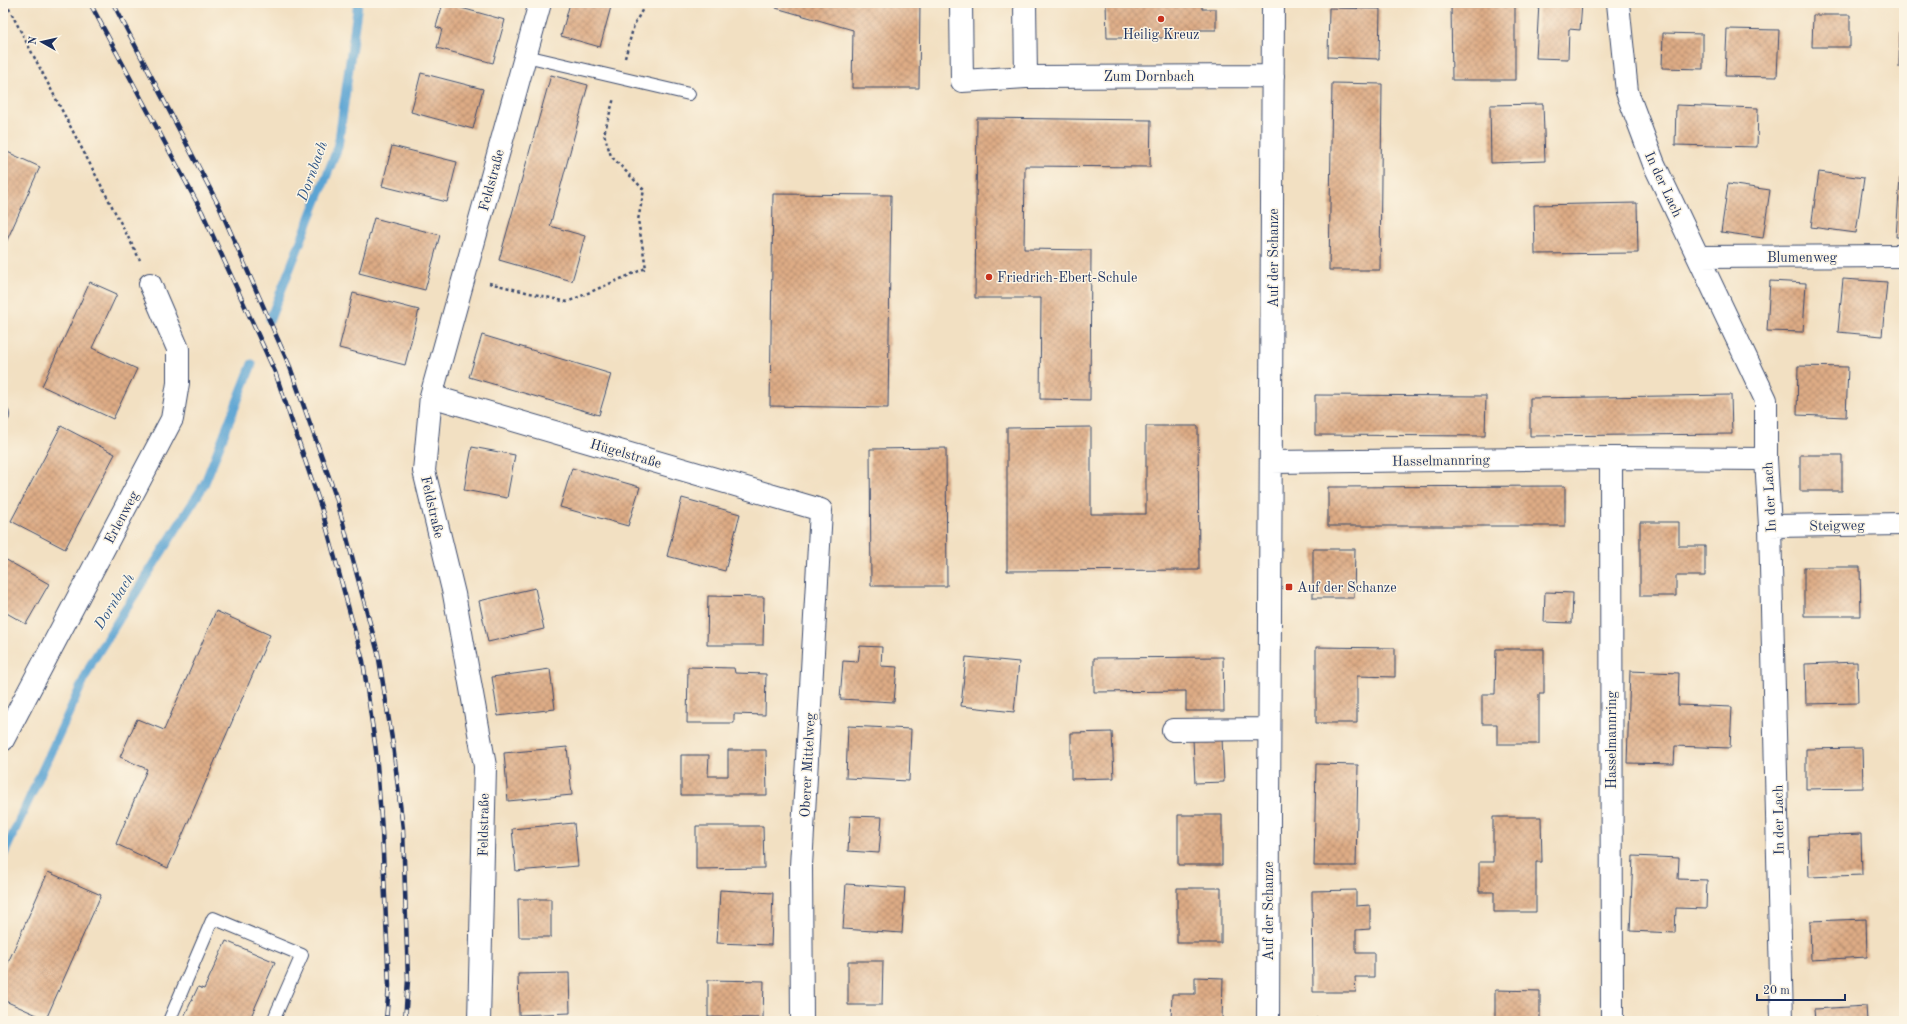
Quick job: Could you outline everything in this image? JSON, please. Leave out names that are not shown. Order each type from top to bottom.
[{"type":"street","name":"Feldstraße","points":[[479,1021],[485,766],[454,594],[424,471],[431,396],[540,3]]},
{"type":"street","name":"Zum Dornbach","points":[[961,3],[962,81],[1026,77],[1273,76]]},
{"type":"street","points":[[1025,3],[1026,77]]},
{"type":"street","name":"Auf der Schanze","points":[[1268,1021],[1273,3]]},
{"type":"street","name":"In der Lach","points":[[1618,3],[1626,92],[1654,164],[1766,400],[1766,460],[1770,526],[1782,1021]]},
{"type":"street","name":"Blumenweg","points":[[1699,257],[1904,256]]},
{"type":"street","name":"Erlenweg","points":[[3,740],[172,418],[178,383],[178,349],[150,284]]},
{"type":"street","name":"Hügelstraße","points":[[431,396],[820,510]]},
{"type":"street","name":"Hasselmannring","points":[[1611,458],[1612,1021]]},
{"type":"street","name":"Hasselmannring","points":[[1271,462],[1611,458],[1766,460]]},
{"type":"street","name":"Oberer Mittelweg","points":[[802,1021],[801,866],[820,510]]},
{"type":"street","name":"Steigweg","points":[[1770,526],[1904,524]]},
{"type":"street","points":[[1173,730],[1269,729]]},
{"type":"lane","points":[[526,56],[689,94]]},
{"type":"lane","points":[[169,1021],[213,918],[302,955],[273,1021]]},
{"type":"path","points":[[6,3],[148,276],[150,284]]},
{"type":"path","points":[[464,277],[567,302],[646,268],[638,220],[644,190],[611,156],[604,134],[634,25],[646,3]]},
{"type":"building","points":[[443,3],[505,20],[493,63],[437,48],[442,29],[436,27]]},
{"type":"building","points":[[570,3],[612,3],[600,47],[561,36]]},
{"type":"building","points":[[777,3],[920,3],[919,88],[852,88],[853,30],[776,8]]},
{"type":"building","name":"Heilig Kreuz","points":[[1106,3],[1202,3],[1202,9],[1216,9],[1216,30],[1193,30],[1193,38],[1107,38]]},
{"type":"building","points":[[1451,3],[1515,3],[1515,80],[1452,80]]},
{"type":"building","points":[[1539,3],[1582,3],[1580,30],[1569,29],[1568,59],[1536,58]]},
{"type":"building","points":[[1329,8],[1380,9],[1379,59],[1328,57]]},
{"type":"building","points":[[1813,15],[1850,15],[1850,47],[1812,47]]},
{"type":"building","points":[[1727,29],[1779,30],[1777,77],[1725,76]]},
{"type":"building","points":[[1900,31],[1904,31],[1904,67],[1899,67]]},
{"type":"building","points":[[1663,33],[1703,34],[1703,69],[1662,68]]},
{"type":"building","points":[[421,73],[483,89],[473,129],[411,112]]},
{"type":"building","points":[[551,75],[588,85],[550,226],[585,236],[572,281],[499,260]]},
{"type":"building","points":[[1332,83],[1382,84],[1380,270],[1329,270]]},
{"type":"building","points":[[1543,104],[1545,161],[1491,163],[1490,105]]},
{"type":"building","points":[[1676,105],[1758,108],[1757,147],[1675,145]]},
{"type":"building","name":"Friedrich-Ebert-Schule","points":[[977,118],[1151,120],[1150,167],[1025,166],[1024,249],[1091,250],[1090,400],[1040,399],[1041,298],[975,298]]},
{"type":"building","points":[[392,146],[457,162],[447,202],[382,186]]},
{"type":"building","points":[[3,150],[40,167],[3,249]]},
{"type":"building","points":[[1819,172],[1864,178],[1856,233],[1811,227]]},
{"type":"building","points":[[1900,178],[1904,178],[1904,237],[1896,237]]},
{"type":"building","points":[[1728,184],[1770,190],[1763,238],[1721,232]]},
{"type":"building","points":[[773,194],[891,195],[888,408],[770,406]]},
{"type":"building","points":[[1637,203],[1638,253],[1535,254],[1534,205]]},
{"type":"building","points":[[374,218],[440,235],[425,290],[359,273]]},
{"type":"building","points":[[1843,279],[1887,282],[1882,336],[1838,332]]},
{"type":"building","points":[[1770,281],[1806,283],[1803,332],[1767,331]]},
{"type":"building","points":[[90,282],[117,294],[92,348],[137,369],[113,419],[42,386]]},
{"type":"building","points":[[353,293],[419,310],[405,365],[339,348]]},
{"type":"building","points":[[482,335],[611,374],[599,415],[469,377]]},
{"type":"building","points":[[1798,366],[1848,367],[1846,417],[1797,415]]},
{"type":"building","points":[[1315,395],[1486,396],[1485,436],[1315,435]]},
{"type":"building","points":[[1731,395],[1732,434],[1530,436],[1530,398]]},
{"type":"building","points":[[61,426],[115,454],[65,549],[11,521]]},
{"type":"building","points":[[1146,426],[1198,426],[1199,570],[1007,571],[1007,428],[1091,427],[1091,514],[1146,514]]},
{"type":"building","points":[[472,447],[515,455],[507,498],[464,490]]},
{"type":"building","points":[[946,448],[947,586],[871,586],[870,449]]},
{"type":"building","points":[[1800,455],[1842,455],[1842,491],[1800,491]]},
{"type":"building","points":[[572,468],[640,487],[628,526],[560,507]]},
{"type":"building","points":[[1565,486],[1565,526],[1328,526],[1328,487]]},
{"type":"building","points":[[682,498],[740,514],[725,571],[667,556]]},
{"type":"building","points":[[1640,522],[1679,522],[1679,546],[1705,546],[1705,576],[1676,576],[1676,596],[1640,596]]},
{"type":"building","points":[[1313,549],[1355,549],[1354,598],[1313,598]]},
{"type":"building","points":[[3,558],[49,584],[26,624],[3,611]]},
{"type":"building","points":[[1804,567],[1860,567],[1861,616],[1804,616]]},
{"type":"building","points":[[535,588],[544,629],[488,642],[479,601]]},
{"type":"building","points":[[1545,592],[1573,593],[1572,623],[1544,622]]},
{"type":"building","points":[[708,596],[764,597],[763,645],[707,645]]},
{"type":"building","points":[[216,611],[270,635],[168,868],[116,844],[147,769],[120,757],[137,719],[164,730]]},
{"type":"building","points":[[860,646],[882,647],[881,666],[897,667],[894,702],[840,699],[843,661],[858,662]]},
{"type":"building","points":[[1316,647],[1395,648],[1395,677],[1357,676],[1357,723],[1316,723]]},
{"type":"building","points":[[1496,649],[1544,649],[1544,694],[1539,694],[1539,744],[1497,744],[1497,724],[1482,724],[1482,694],[1495,694]]},
{"type":"building","points":[[966,657],[1019,662],[1014,712],[961,706]]},
{"type":"building","points":[[1223,657],[1224,711],[1186,711],[1186,691],[1094,692],[1094,658]]},
{"type":"building","points":[[1857,662],[1858,703],[1806,704],[1805,664]]},
{"type":"building","points":[[688,667],[734,668],[735,673],[766,674],[765,715],[734,714],[734,723],[687,723]]},
{"type":"building","points":[[550,669],[555,709],[498,716],[492,677]]},
{"type":"building","points":[[1630,671],[1679,673],[1678,705],[1732,707],[1730,748],[1675,746],[1674,764],[1627,763]]},
{"type":"building","points":[[848,726],[911,729],[909,781],[846,778]]},
{"type":"building","points":[[1112,732],[1114,778],[1071,779],[1071,733]]},
{"type":"building","points":[[1222,738],[1224,782],[1195,783],[1193,739]]},
{"type":"building","points":[[567,747],[572,795],[508,801],[504,753]]},
{"type":"building","points":[[1862,748],[1863,788],[1806,789],[1806,749]]},
{"type":"building","points":[[728,750],[766,750],[767,795],[681,795],[681,755],[709,755],[708,776],[728,776]]},
{"type":"building","points":[[1316,764],[1358,765],[1356,866],[1314,866]]},
{"type":"building","points":[[1178,815],[1222,815],[1222,865],[1178,865]]},
{"type":"building","points":[[850,816],[882,817],[879,853],[848,851]]},
{"type":"building","points":[[1493,817],[1541,817],[1542,862],[1536,862],[1536,912],[1494,912],[1494,892],[1479,892],[1479,862],[1493,862]]},
{"type":"building","points":[[574,823],[578,866],[516,871],[512,829]]},
{"type":"building","points":[[696,826],[763,826],[764,868],[696,869]]},
{"type":"building","points":[[1861,834],[1862,875],[1809,877],[1808,836]]},
{"type":"building","points":[[1633,856],[1679,858],[1678,879],[1707,880],[1706,909],[1676,908],[1675,933],[1630,931]]},
{"type":"building","points":[[48,872],[101,895],[46,1019],[3,1000],[3,974]]},
{"type":"building","points":[[846,884],[905,888],[902,933],[843,929]]},
{"type":"building","points":[[1177,888],[1221,888],[1221,943],[1177,943]]},
{"type":"building","points":[[720,890],[773,893],[771,945],[717,943]]},
{"type":"building","points":[[1356,890],[1356,906],[1370,905],[1370,929],[1356,930],[1356,953],[1374,953],[1374,977],[1355,977],[1356,992],[1313,992],[1312,891]]},
{"type":"building","points":[[518,899],[551,899],[551,937],[519,937]]},
{"type":"building","points":[[1866,919],[1867,957],[1811,960],[1810,921]]},
{"type":"building","points":[[226,941],[275,962],[249,1021],[182,1021],[198,987],[204,989]]},
{"type":"building","points":[[848,961],[883,961],[882,1005],[848,1005]]},
{"type":"building","points":[[569,973],[570,1013],[519,1015],[518,974]]},
{"type":"building","points":[[1195,977],[1223,978],[1222,1021],[1171,1021],[1172,994],[1195,994]]},
{"type":"building","points":[[708,980],[764,981],[763,1018],[708,1017]]},
{"type":"building","points":[[1495,990],[1540,991],[1540,1021],[1495,1021]]},
{"type":"building","points":[[1866,1006],[1867,1021],[1815,1021],[1814,1009]]},
{"type":"building","points":[[1316,1018],[1349,1018],[1349,1021],[1316,1021]]},
{"type":"waterway","name":"Dornbach","points":[[270,319],[338,147],[358,3]]},
{"type":"waterway","name":"Dornbach","points":[[3,856],[92,662],[204,485],[252,364]]},
{"type":"railway","points":[[90,3],[202,212],[275,372],[321,507],[363,661],[376,751],[382,831],[389,986],[386,1021]]},
{"type":"railway","points":[[113,3],[219,206],[290,367],[336,497],[378,653],[393,745],[403,829],[408,980],[405,1021]]},
{"type":"place","name":"Heilig Kreuz","points":[[1161,19]]},
{"type":"place","name":"Friedrich-Ebert-Schule","points":[[989,277]]},
{"type":"place","name":"Auf der Schanze","points":[[1289,587]]}]
